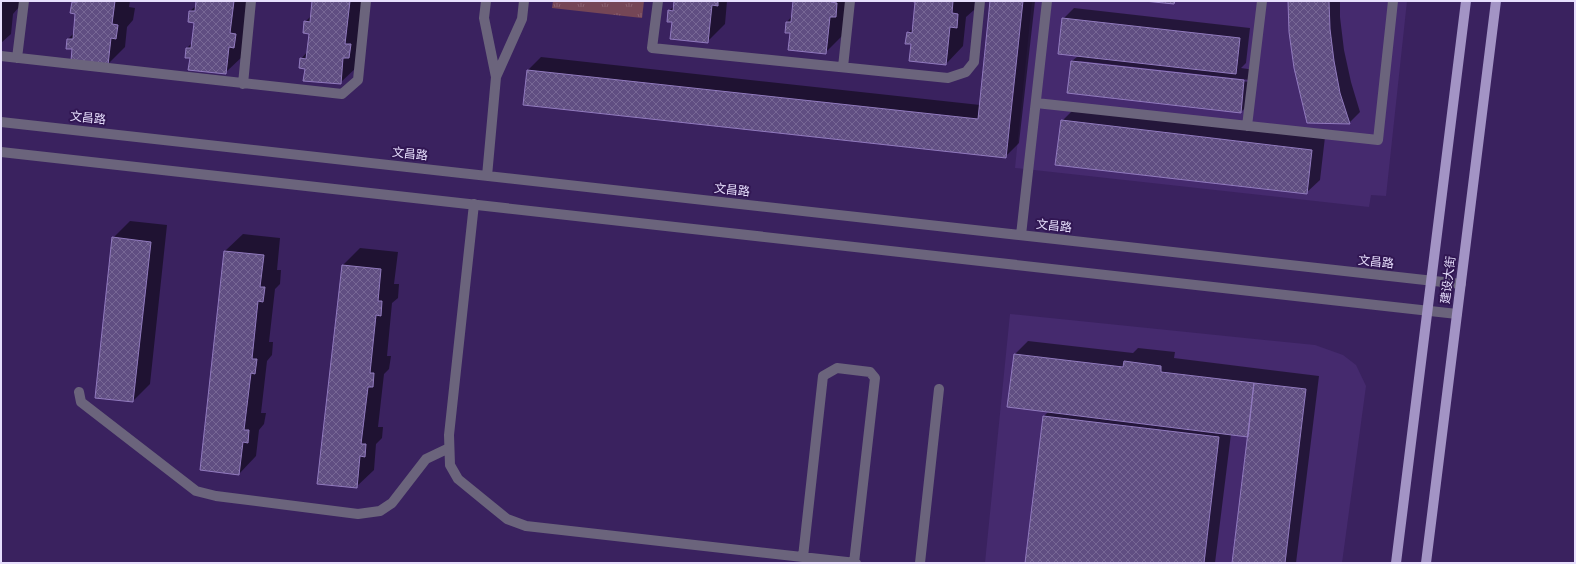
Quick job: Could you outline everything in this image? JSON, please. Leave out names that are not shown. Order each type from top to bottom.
[{"type":"main road","name":"建设大街","points":[[1396,563],[1466,1]]},
{"type":"main road","name":"建设大街","points":[[1426,563],[1496,1]]},
{"type":"street","points":[[17,58],[24,1]]},
{"type":"street","points":[[243,84],[251,1]]},
{"type":"street","points":[[1,56],[342,94],[358,80],[366,1]]},
{"type":"street","points":[[486,1],[484,18],[496,77],[487,176]]},
{"type":"street","points":[[496,77],[522,19],[524,1]]},
{"type":"street","points":[[658,1],[652,48],[948,78],[966,72],[974,62],[980,1]]},
{"type":"street","points":[[843,67],[850,1]]},
{"type":"street","points":[[1021,235],[1047,1]]},
{"type":"street","points":[[1247,126],[1262,1]]},
{"type":"street","points":[[1036,103],[1378,140],[1393,1]]},
{"type":"street","name":"文昌路","points":[[1,122],[1461,284]]},
{"type":"street","points":[[1,152],[1457,314]]},
{"type":"street","points":[[474,204],[450,427],[450,465],[458,479],[507,519],[526,526],[855,563],[875,378],[870,372],[837,368],[823,376],[803,557]]},
{"type":"street","points":[[920,563],[939,389]]},
{"type":"street","points":[[79,392],[81,402],[196,491],[216,496],[358,514],[380,511],[392,503],[426,459],[450,448]]},
{"type":"shaded area","points":[[1032,1],[1407,1],[1386,196],[1371,195],[1369,207],[1015,168]]},
{"type":"shaded area","points":[[1010,314],[1315,345],[1343,355],[1356,365],[1366,386],[1342,563],[985,563]]},
{"type":"green space","points":[[553,1],[644,1],[642,18],[552,8]]},
{"type":"building","points":[[115,1],[112,24],[118,25],[116,39],[111,38],[108,65],[71,61],[72,49],[66,49],[67,39],[73,39],[75,14],[70,13],[72,2]]},
{"type":"building","points":[[196,1],[234,1],[230,33],[236,34],[234,48],[229,47],[226,74],[188,70],[190,58],[185,58],[186,48],[191,48],[194,23],[188,22],[189,11],[195,11]]},
{"type":"building","points":[[312,1],[350,1],[345,44],[351,44],[349,58],[343,58],[341,84],[303,81],[305,69],[299,68],[300,58],[306,59],[309,34],[303,33],[304,21],[310,22]]},
{"type":"building","points":[[674,1],[718,1],[718,6],[712,5],[708,43],[670,39],[672,22],[667,22],[668,10],[673,11]]},
{"type":"building","points":[[793,1],[831,1],[837,3],[836,17],[830,17],[826,54],[788,50],[790,33],[785,33],[786,22],[791,22]]},
{"type":"building","points":[[910,1],[953,1],[952,13],[958,14],[957,28],[950,27],[946,65],[909,61],[911,44],[905,44],[907,32],[912,33],[915,2]]},
{"type":"building","points":[[990,1],[1023,1],[1006,158],[523,105],[527,70],[978,119]]},
{"type":"building","points":[[1144,1],[1175,1],[1174,4]]},
{"type":"building","points":[[1288,1],[1329,1],[1330,29],[1334,61],[1340,93],[1350,124],[1307,123],[1294,68],[1289,32]]},
{"type":"building","points":[[1062,18],[1240,38],[1236,74],[1058,54]]},
{"type":"building","points":[[1071,61],[1244,80],[1241,113],[1067,93]]},
{"type":"building","points":[[1061,120],[1312,150],[1307,194],[1055,165]]},
{"type":"building","points":[[112,237],[151,242],[133,402],[95,398]]},
{"type":"building","points":[[224,251],[264,255],[260,287],[265,287],[263,302],[258,301],[252,359],[257,359],[255,374],[251,373],[244,430],[249,430],[248,443],[243,442],[239,475],[200,470]]},
{"type":"building","points":[[342,265],[381,269],[378,301],[382,301],[381,316],[376,315],[370,373],[374,373],[373,387],[368,387],[361,444],[366,444],[365,457],[360,456],[357,488],[317,484]]},
{"type":"building","points":[[1014,354],[1123,367],[1124,361],[1161,366],[1161,372],[1254,383],[1248,437],[1007,407]]},
{"type":"building","points":[[1254,383],[1306,389],[1285,563],[1232,563]]},
{"type":"building","points":[[1043,416],[1219,437],[1204,563],[1025,563]]}]
